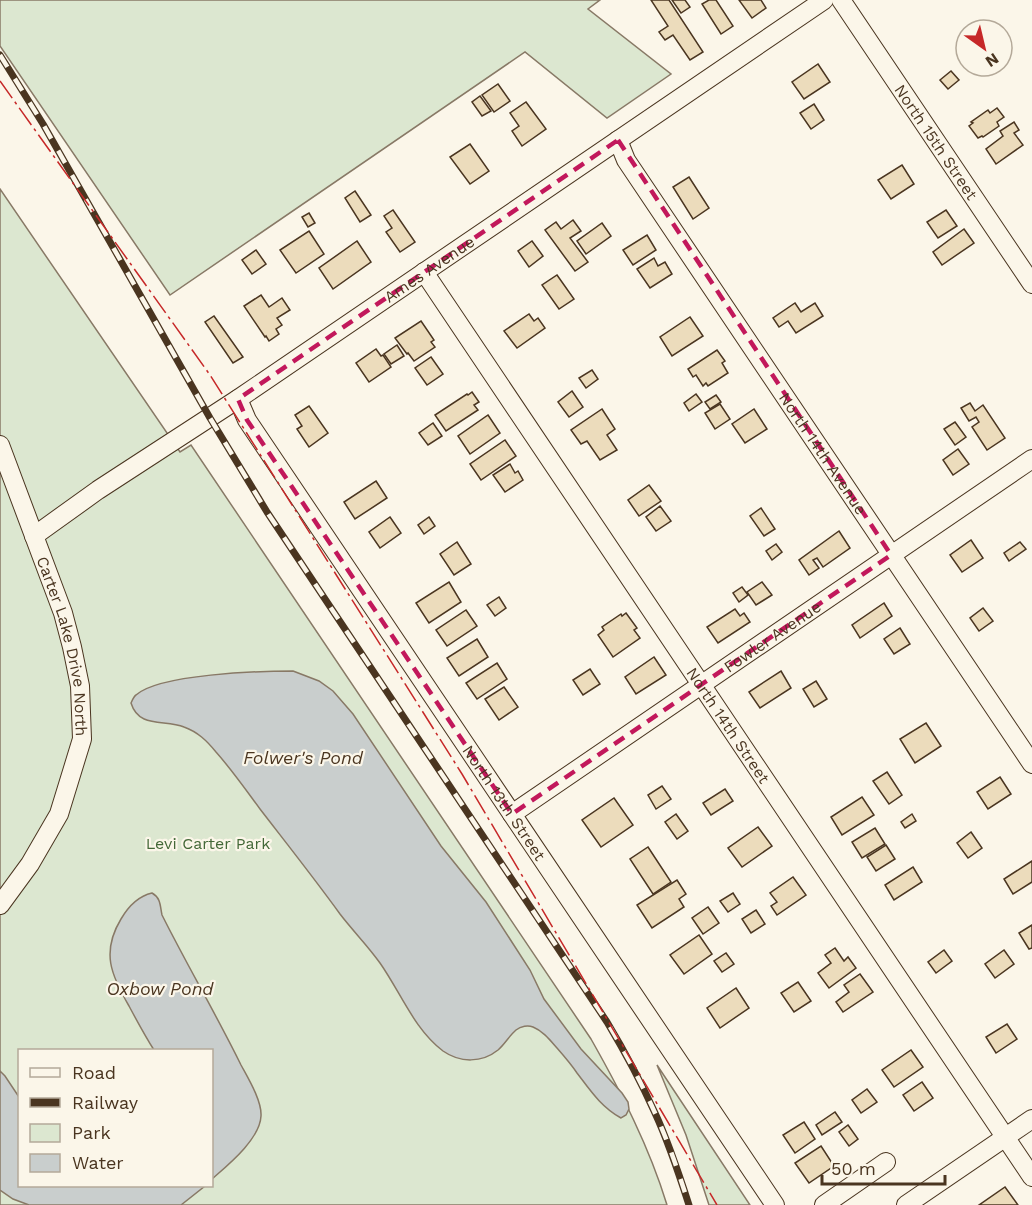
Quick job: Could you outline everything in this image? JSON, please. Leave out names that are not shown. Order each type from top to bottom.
[{"type":"street","name":"Ames Avenue","points":[[34,536],[98,490],[238,399],[824,0]]},
{"type":"street","name":"North 15th Street","points":[[841,0],[1032,284]]},
{"type":"street","name":"North 14th Avenue","points":[[618,140],[626,160],[1032,764]]},
{"type":"street","name":"North 14th Street","points":[[424,272],[1032,1177]]},
{"type":"street","name":"North 13th Street","points":[[238,399],[247,420],[775,1205]]},
{"type":"street","name":"Carter Lake Drive North","points":[[0,445],[63,614],[72,646],[80,686],[82,739],[59,814],[30,864],[0,905]]},
{"type":"street","name":"Fowler Avenue","points":[[512,814],[1032,459]]},
{"type":"street","points":[[906,1205],[1032,1119]]},
{"type":"street","points":[[824,1205],[886,1162]]},
{"type":"highlighted area","points":[[618,140],[891,555],[512,814],[247,420],[238,399]]},
{"type":"green space","points":[[0,0],[600,0],[588,9],[671,74],[607,118],[525,52],[170,295],[0,46]]},
{"type":"green space","name":"Levi Carter Park","points":[[0,189],[180,452],[191,445],[591,1039],[634,1120],[667,1205],[0,1205]]},
{"type":"green space","points":[[657,1065],[750,1205],[709,1205],[686,1135]]},
{"type":"water","name":"Folwer's Pond","points":[[293,671],[319,681],[333,691],[353,714],[441,846],[486,902],[530,970],[544,999],[581,1049],[622,1093],[628,1102],[629,1109],[626,1115],[621,1118],[602,1103],[552,1042],[533,1027],[524,1026],[518,1029],[498,1050],[478,1059],[457,1058],[443,1051],[424,1032],[408,1010],[388,974],[213,748],[189,729],[140,717],[131,703],[136,695],[166,682],[211,675]]},
{"type":"water","name":"Oxbow Pond","points":[[152,893],[159,900],[162,915],[251,1083],[261,1110],[255,1134],[234,1159],[213,1178],[213,1049],[153,1049],[113,974],[110,953],[115,931],[127,910]]},
{"type":"water","points":[[0,1071],[18,1096],[18,1187],[204,1187],[181,1205],[29,1205],[13,1199],[0,1190]]},
{"type":"building","points":[[651,0],[669,0],[703,52],[690,60],[673,35],[665,40],[659,32],[668,26]]},
{"type":"building","points":[[672,0],[685,0],[690,7],[681,13]]},
{"type":"building","points":[[709,0],[716,0],[733,26],[721,34],[702,4]]},
{"type":"building","points":[[739,0],[761,0],[766,8],[752,18]]},
{"type":"building","points":[[818,64],[830,82],[804,99],[792,82]]},
{"type":"building","points":[[951,71],[954,78],[959,80],[948,89],[940,80]]},
{"type":"building","points":[[498,84],[510,101],[494,112],[482,95]]},
{"type":"building","points":[[480,96],[491,111],[482,116],[472,102]]},
{"type":"building","points":[[526,102],[546,129],[522,146],[512,131],[519,126],[510,113]]},
{"type":"building","points":[[814,104],[824,120],[811,129],[800,113]]},
{"type":"building","points":[[997,108],[1004,117],[997,122],[999,126],[978,138],[969,126],[973,123],[971,122],[988,110],[990,113]]},
{"type":"building","points":[[1014,122],[1019,130],[1014,133],[1023,145],[996,164],[986,149],[1003,136],[1000,131]]},
{"type":"building","points":[[470,144],[489,171],[470,184],[450,157]]},
{"type":"building","points":[[902,165],[914,184],[891,199],[878,180]]},
{"type":"building","points":[[689,177],[709,208],[693,219],[673,187]]},
{"type":"building","points":[[355,191],[371,215],[360,222],[345,198]]},
{"type":"building","points":[[393,210],[415,242],[400,252],[386,232],[392,228],[384,216]]},
{"type":"building","points":[[946,210],[957,226],[938,238],[927,222]]},
{"type":"building","points":[[309,213],[315,223],[308,227],[302,217]]},
{"type":"building","points":[[573,220],[581,231],[570,238],[588,262],[575,271],[545,230],[556,222],[561,229]]},
{"type":"building","points":[[602,223],[611,236],[586,254],[577,241]]},
{"type":"building","points":[[964,229],[974,243],[942,265],[933,252]]},
{"type":"building","points":[[309,231],[324,254],[296,273],[280,250]]},
{"type":"building","points":[[647,235],[656,250],[633,265],[623,250]]},
{"type":"building","points":[[357,241],[371,262],[333,289],[319,268]]},
{"type":"building","points":[[532,241],[543,256],[529,267],[518,251]]},
{"type":"building","points":[[256,250],[266,264],[252,274],[242,260]]},
{"type":"building","points":[[654,258],[658,266],[665,262],[672,274],[650,288],[637,269]]},
{"type":"building","points":[[557,275],[574,299],[559,309],[542,285]]},
{"type":"building","points":[[261,295],[269,307],[282,298],[290,310],[277,318],[282,325],[276,329],[279,334],[269,341],[244,306]]},
{"type":"building","points":[[795,303],[801,312],[815,303],[823,316],[796,333],[788,321],[779,327],[773,318]]},
{"type":"building","points":[[529,314],[534,321],[538,318],[545,328],[517,348],[504,331]]},
{"type":"building","points":[[214,316],[243,357],[233,363],[205,322]]},
{"type":"building","points":[[690,317],[703,336],[672,356],[660,337]]},
{"type":"building","points":[[421,321],[434,340],[431,342],[435,347],[414,361],[395,338]]},
{"type":"building","points":[[397,345],[404,356],[391,364],[384,354]]},
{"type":"building","points":[[376,349],[391,367],[369,382],[356,363]]},
{"type":"building","points":[[717,350],[725,361],[722,363],[728,373],[708,386],[706,383],[703,386],[696,375],[693,377],[688,369]]},
{"type":"building","points":[[431,357],[443,374],[427,385],[415,368]]},
{"type":"building","points":[[592,370],[598,379],[586,388],[579,378]]},
{"type":"building","points":[[572,391],[583,407],[569,417],[558,402]]},
{"type":"building","points":[[472,392],[479,402],[474,405],[478,410],[446,431],[435,415]]},
{"type":"building","points":[[696,394],[702,402],[689,411],[684,403]]},
{"type":"building","points":[[716,395],[721,402],[710,409],[705,402]]},
{"type":"building","points":[[970,403],[975,411],[983,405],[1005,438],[987,450],[972,427],[979,422],[976,417],[969,421],[961,408]]},
{"type":"building","points":[[720,404],[730,419],[715,429],[705,413]]},
{"type":"building","points":[[309,406],[328,433],[309,447],[297,429],[302,426],[295,415]]},
{"type":"building","points":[[602,409],[615,429],[607,435],[617,450],[600,460],[587,441],[581,444],[571,430]]},
{"type":"building","points":[[754,409],[767,429],[745,443],[732,424]]},
{"type":"building","points":[[488,415],[500,433],[470,454],[458,436]]},
{"type":"building","points":[[955,422],[966,437],[955,445],[944,429]]},
{"type":"building","points":[[433,423],[442,436],[428,445],[419,433]]},
{"type":"building","points":[[505,440],[516,456],[481,480],[470,464]]},
{"type":"building","points":[[958,449],[969,464],[953,475],[943,460]]},
{"type":"building","points":[[510,464],[523,480],[505,492],[493,475]]},
{"type":"building","points":[[376,481],[387,498],[355,519],[344,502]]},
{"type":"building","points":[[649,485],[661,501],[639,516],[628,500]]},
{"type":"building","points":[[660,506],[671,521],[656,531],[646,517]]},
{"type":"building","points":[[761,508],[775,529],[764,536],[750,516]]},
{"type":"building","points":[[390,517],[401,533],[380,548],[369,532]]},
{"type":"building","points":[[429,517],[435,526],[424,534],[418,525]]},
{"type":"building","points":[[839,531],[850,548],[823,567],[817,558],[813,560],[819,568],[809,575],[799,560]]},
{"type":"building","points":[[971,540],[983,558],[962,572],[950,555]]},
{"type":"building","points":[[457,542],[471,564],[454,575],[440,554]]},
{"type":"building","points":[[1020,542],[1026,549],[1009,561],[1004,553]]},
{"type":"building","points":[[776,544],[782,552],[772,560],[766,551]]},
{"type":"building","points":[[449,582],[461,602],[429,623],[416,603]]},
{"type":"building","points":[[762,582],[772,595],[756,605],[747,592]]},
{"type":"building","points":[[742,587],[748,595],[739,602],[733,593]]},
{"type":"building","points":[[499,597],[506,608],[495,616],[487,605]]},
{"type":"building","points":[[884,603],[892,616],[860,638],[852,625]]},
{"type":"building","points":[[983,608],[993,621],[979,631],[970,618]]},
{"type":"building","points":[[735,609],[740,616],[744,613],[750,622],[718,643],[707,627]]},
{"type":"building","points":[[466,610],[477,626],[447,646],[436,630]]},
{"type":"building","points":[[626,613],[637,628],[634,630],[640,638],[613,657],[598,635],[604,630],[602,627]]},
{"type":"building","points":[[900,628],[910,644],[894,654],[884,639]]},
{"type":"building","points":[[477,639],[488,657],[459,676],[447,658]]},
{"type":"building","points":[[654,657],[666,675],[636,694],[625,677]]},
{"type":"building","points":[[497,663],[507,679],[477,699],[466,683]]},
{"type":"building","points":[[590,669],[600,684],[583,695],[573,680]]},
{"type":"building","points":[[781,671],[791,688],[760,708],[749,692]]},
{"type":"building","points":[[816,681],[827,699],[814,707],[803,689]]},
{"type":"building","points":[[504,687],[518,707],[499,720],[485,699]]},
{"type":"building","points":[[926,723],[941,746],[915,763],[900,739]]},
{"type":"building","points":[[887,772],[902,795],[889,804],[873,781]]},
{"type":"building","points":[[1000,777],[1011,794],[988,809],[977,792]]},
{"type":"building","points":[[662,786],[671,799],[656,809],[648,795]]},
{"type":"building","points":[[725,789],[733,801],[711,815],[703,803]]},
{"type":"building","points":[[862,797],[874,815],[842,835],[831,817]]},
{"type":"building","points":[[614,798],[633,825],[601,847],[582,820]]},
{"type":"building","points":[[676,814],[688,831],[677,839],[665,822]]},
{"type":"building","points":[[912,814],[916,821],[905,828],[901,822]]},
{"type":"building","points":[[758,827],[772,846],[742,867],[728,848]]},
{"type":"building","points":[[875,828],[885,844],[862,858],[852,842]]},
{"type":"building","points":[[971,832],[982,848],[968,858],[957,843]]},
{"type":"building","points":[[886,845],[895,859],[876,871],[867,857]]},
{"type":"building","points":[[648,847],[671,882],[653,894],[630,859]]},
{"type":"building","points":[[1032,861],[1032,882],[1013,894],[1004,879]]},
{"type":"building","points":[[913,867],[922,882],[894,900],[885,885]]},
{"type":"building","points":[[793,877],[806,895],[777,915],[771,906],[777,902],[770,893]]},
{"type":"building","points":[[677,880],[686,894],[679,899],[684,907],[652,928],[637,905]]},
{"type":"building","points":[[733,893],[740,904],[728,912],[720,901]]},
{"type":"building","points":[[708,907],[719,923],[703,934],[692,918]]},
{"type":"building","points":[[756,910],[765,924],[751,933],[742,919]]},
{"type":"building","points":[[1032,925],[1032,948],[1029,949],[1019,933]]},
{"type":"building","points":[[699,935],[712,954],[684,974],[670,955]]},
{"type":"building","points":[[835,948],[844,961],[848,957],[856,968],[829,988],[818,973],[831,963],[825,955]]},
{"type":"building","points":[[944,950],[952,961],[936,973],[928,962]]},
{"type":"building","points":[[1004,950],[1014,964],[995,978],[985,964]]},
{"type":"building","points":[[726,953],[734,964],[722,972],[714,961]]},
{"type":"building","points":[[860,974],[873,992],[843,1012],[836,1002],[849,992],[844,985]]},
{"type":"building","points":[[798,982],[811,1001],[794,1012],[781,993]]},
{"type":"building","points":[[736,988],[749,1008],[720,1028],[707,1008]]},
{"type":"building","points":[[1007,1024],[1017,1039],[996,1053],[986,1037]]},
{"type":"building","points":[[911,1050],[923,1067],[894,1087],[882,1070]]},
{"type":"building","points":[[922,1082],[933,1098],[914,1111],[903,1095]]},
{"type":"building","points":[[867,1089],[877,1102],[861,1113],[852,1100]]},
{"type":"building","points":[[835,1112],[842,1122],[822,1135],[816,1125]]},
{"type":"building","points":[[804,1122],[815,1139],[795,1153],[783,1135]]},
{"type":"building","points":[[848,1125],[858,1139],[849,1146],[839,1132]]},
{"type":"building","points":[[821,1146],[834,1166],[809,1183],[795,1163]]},
{"type":"building","points":[[1005,1187],[1018,1205],[979,1205]]},
{"type":"railway","points":[[0,55],[43,124],[210,418],[267,512],[607,1022],[660,1124],[689,1205]]},
{"type":"power","points":[[0,81],[210,375],[462,774],[717,1205]]}]
